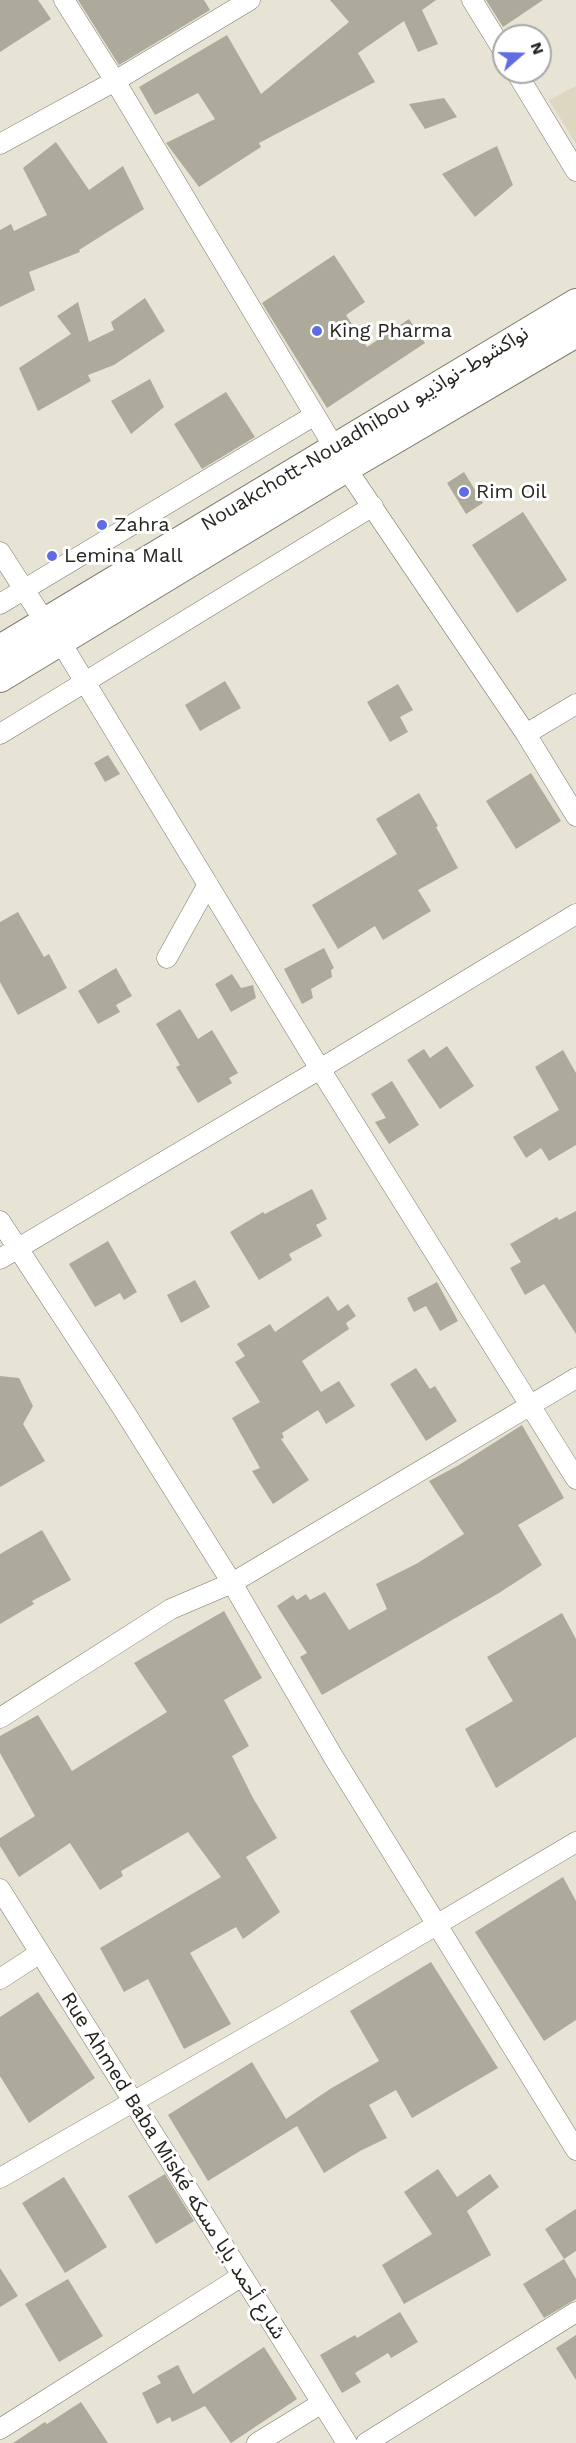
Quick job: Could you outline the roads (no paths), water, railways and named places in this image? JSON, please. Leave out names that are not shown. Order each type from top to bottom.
[{"type":"highway","name":"Nouakchott-Nouadhibou نواكشوط-نواذيبو","points":[[0,678],[52,632],[340,458],[576,303]]},
{"type":"highway","name":"Nouakchott-Nouadhibou نواكشوط-نواذيبو","points":[[340,458],[576,333]]},
{"type":"highway","name":"Nouakchott-Nouadhibou نواكشوط-نواذيبو","points":[[0,649],[52,632]]},
{"type":"street","points":[[64,0],[115,81],[340,458],[526,734],[576,816]]},
{"type":"street","points":[[0,144],[115,81],[250,0]]},
{"type":"street","points":[[472,0],[492,32]]},
{"type":"street","points":[[523,84],[576,171]]},
{"type":"street","points":[[0,604],[315,416]]},
{"type":"street","points":[[0,734],[373,506]]},
{"type":"street","points":[[0,552],[85,681],[320,1069],[576,1479]]},
{"type":"street","points":[[526,734],[576,704]]},
{"type":"street","points":[[167,958],[207,884]]},
{"type":"street","points":[[0,1259],[576,914]]},
{"type":"street","points":[[0,1221],[123,1409],[232,1583],[334,1758],[576,2150]]},
{"type":"street","points":[[0,1718],[171,1610],[232,1583],[576,1378]]},
{"type":"street","points":[[0,2178],[134,2103],[576,1842]]},
{"type":"street","name":"Rue Ahmed Baba Miské شارع أحمد بابا مسكه","points":[[0,1889],[347,2443]]},
{"type":"street","points":[[0,1979],[40,1953]]},
{"type":"street","points":[[0,2429],[242,2276]]},
{"type":"street","points":[[366,2443],[576,2312]]},
{"type":"street","points":[[257,2443],[322,2403]]},
{"type":"place","name":"King Pharma","points":[[317,331]]},
{"type":"place","name":"Rim Oil","points":[[464,492]]},
{"type":"place","name":"Zahra","points":[[102,525]]},
{"type":"place","name":"Lemina Mall","points":[[52,556]]}]
